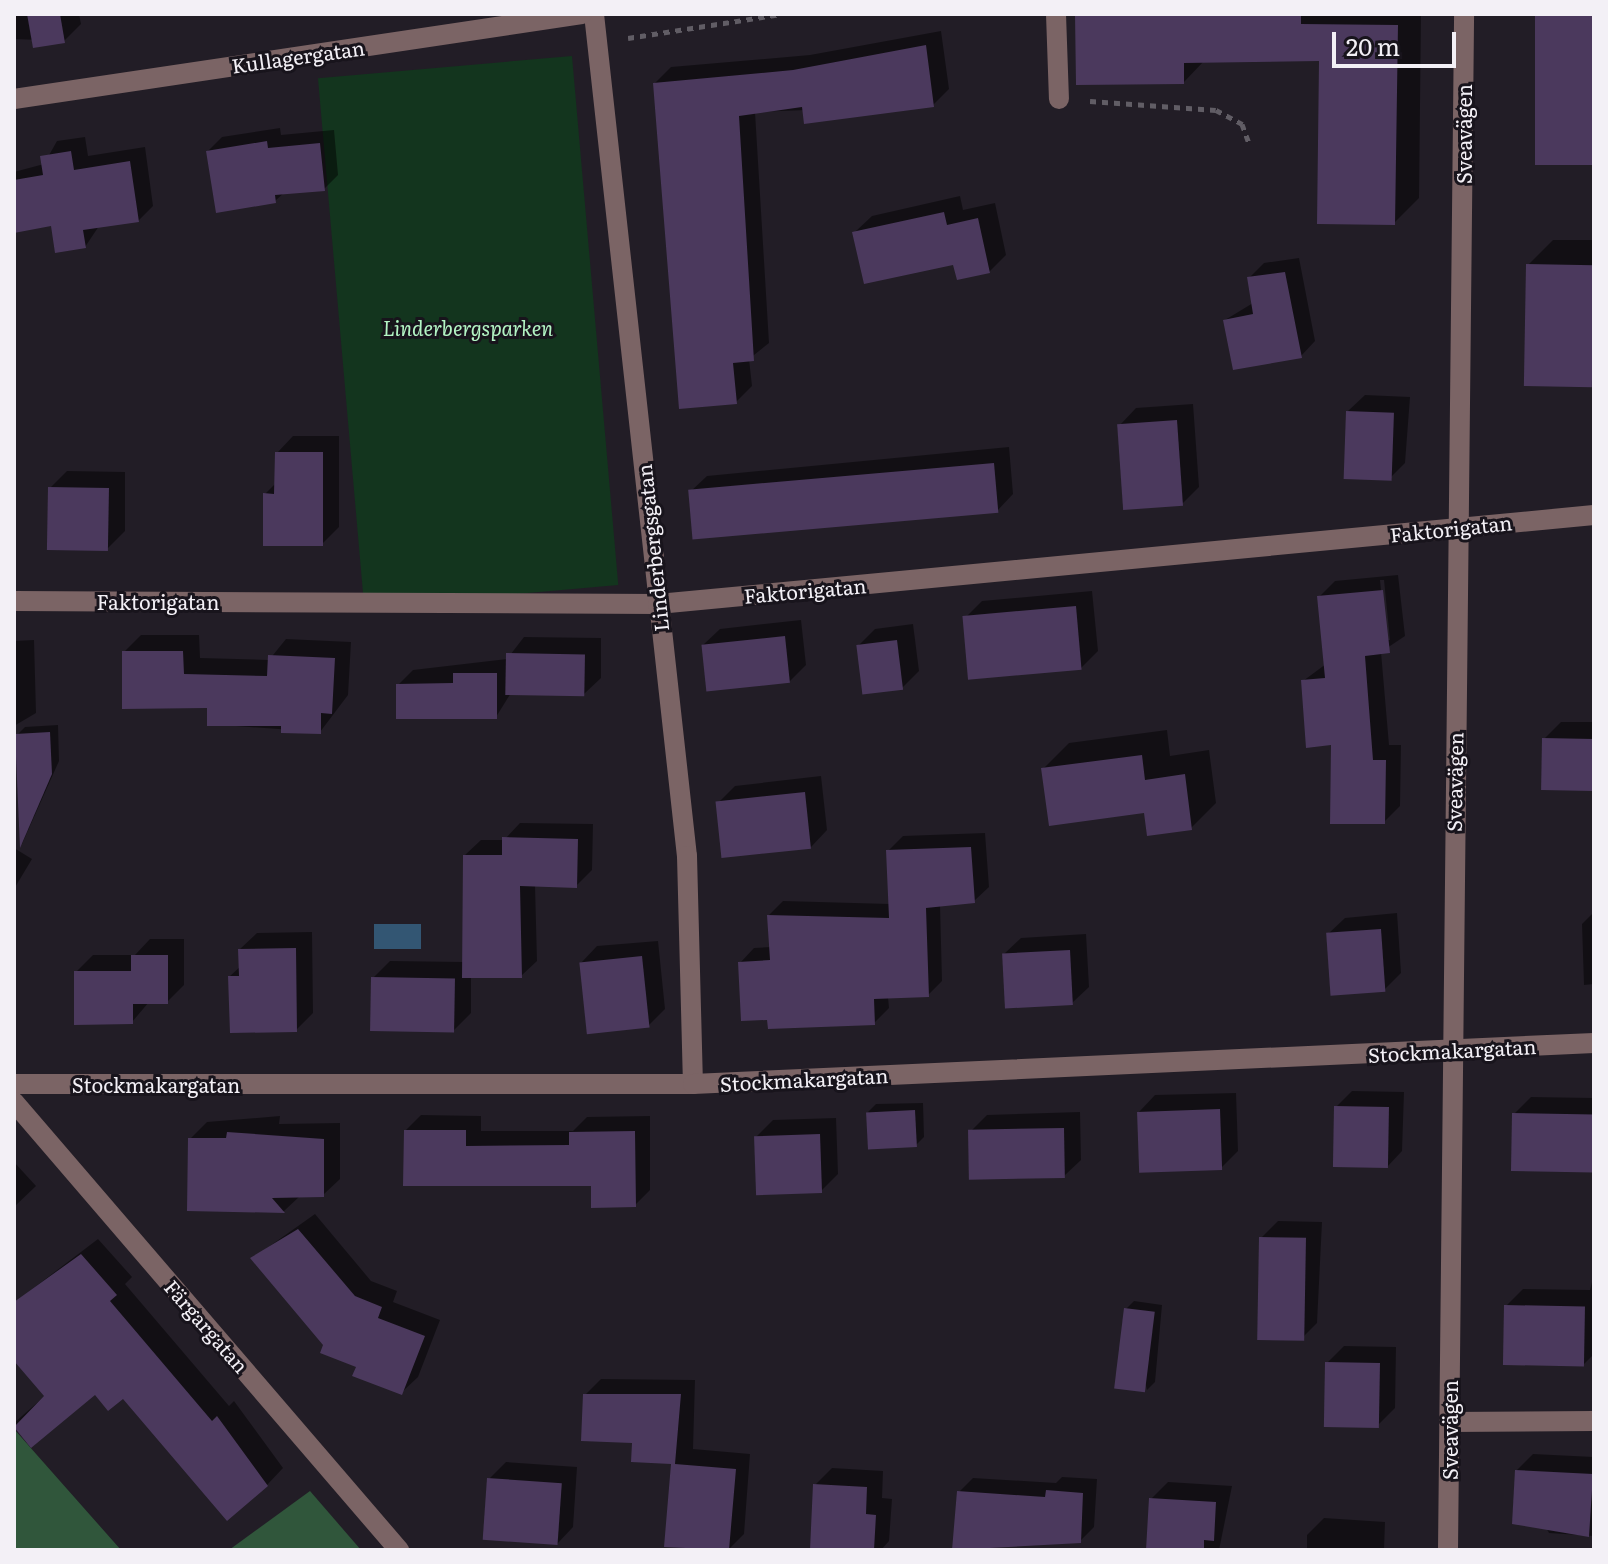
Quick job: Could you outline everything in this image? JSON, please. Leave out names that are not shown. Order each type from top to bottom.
[{"type":"street","name":"Kullagergatan","points":[[14,99],[582,14]]},
{"type":"street","name":"Linderbergsgatan","points":[[594,14],[687,856],[693,1084]]},
{"type":"street","points":[[1056,14],[1059,99]]},
{"type":"street","name":"Sveavägen","points":[[1448,1550],[1464,14]]},
{"type":"street","name":"Faktorigatan","points":[[14,601],[658,604],[1594,515]]},
{"type":"street","name":"Stockmakargatan","points":[[14,1084],[693,1084],[1594,1043]]},
{"type":"street","name":"Färgargatan","points":[[14,1102],[399,1550]]},
{"type":"street","points":[[1449,1422],[1594,1421]]},
{"type":"path","points":[[598,52],[632,36],[781,14]]},
{"type":"path","points":[[1059,99],[1216,110],[1242,124],[1250,146]]},
{"type":"green space","name":"Linderbergsparken","points":[[572,56],[618,585],[364,607],[318,78]]},
{"type":"green space","points":[[14,1429],[52,1472],[121,1550],[14,1550]]},
{"type":"green space","points":[[310,1491],[361,1550],[229,1550]]},
{"type":"water","points":[[374,924],[421,924],[421,949],[374,949]]},
{"type":"building","points":[[27,14],[60,14],[65,43],[33,48]]},
{"type":"building","points":[[1075,14],[1301,14],[1301,24],[1398,25],[1395,225],[1317,224],[1319,61],[1184,63],[1184,84],[1076,85]]},
{"type":"building","points":[[1535,14],[1594,14],[1594,165],[1535,165]]},
{"type":"building","points":[[926,45],[934,107],[804,124],[802,107],[739,116],[754,361],[733,363],[737,404],[679,409],[653,83],[793,70]]},
{"type":"building","points":[[267,141],[268,148],[320,143],[325,191],[275,195],[276,203],[216,213],[206,151]]},
{"type":"building","points":[[71,151],[74,170],[130,161],[139,222],[83,230],[86,248],[55,253],[51,226],[14,233],[14,180],[43,175],[40,156]]},
{"type":"building","points":[[944,212],[947,225],[978,218],[990,273],[957,280],[953,265],[864,284],[852,232]]},
{"type":"building","points":[[1526,264],[1594,265],[1592,387],[1524,386]]},
{"type":"building","points":[[1285,272],[1302,358],[1233,370],[1223,320],[1253,314],[1247,277]]},
{"type":"building","points":[[1346,411],[1394,413],[1392,481],[1344,479]]},
{"type":"building","points":[[1177,420],[1183,506],[1123,510],[1117,424]]},
{"type":"building","points":[[275,452],[323,452],[323,546],[263,546],[263,493],[274,494]]},
{"type":"building","points":[[994,463],[998,513],[693,540],[688,490]]},
{"type":"building","points":[[48,487],[109,488],[108,551],[47,550]]},
{"type":"building","points":[[1383,590],[1390,653],[1365,656],[1373,760],[1386,760],[1385,824],[1330,824],[1331,745],[1306,748],[1301,680],[1325,678],[1317,596]]},
{"type":"building","points":[[1076,606],[1082,670],[968,680],[962,616]]},
{"type":"building","points":[[785,636],[790,683],[706,692],[701,645]]},
{"type":"building","points":[[897,640],[903,690],[862,695],[856,645]]},
{"type":"building","points":[[122,651],[183,651],[184,674],[267,676],[268,655],[335,658],[332,714],[321,713],[321,734],[281,733],[281,726],[207,726],[207,708],[122,709]]},
{"type":"building","points":[[506,653],[585,654],[584,696],[505,695]]},
{"type":"building","points":[[453,673],[497,673],[497,719],[396,719],[396,684],[453,683]]},
{"type":"building","points":[[50,732],[52,774],[20,848],[15,734]]},
{"type":"building","points":[[1542,738],[1594,739],[1593,791],[1541,790]]},
{"type":"building","points":[[1142,755],[1145,780],[1185,774],[1192,830],[1147,836],[1144,813],[1049,826],[1041,768]]},
{"type":"building","points":[[805,792],[811,849],[721,858],[715,801]]},
{"type":"building","points":[[502,837],[578,839],[577,888],[520,886],[522,978],[462,978],[463,855],[502,855]]},
{"type":"building","points":[[971,847],[975,903],[926,908],[929,997],[874,999],[875,1025],[768,1029],[767,1020],[741,1021],[738,962],[770,960],[767,915],[889,918],[886,850]]},
{"type":"building","points":[[1381,929],[1385,992],[1331,996],[1326,933]]},
{"type":"building","points":[[296,948],[297,1032],[230,1033],[228,976],[239,976],[238,949]]},
{"type":"building","points":[[1070,950],[1073,1005],[1005,1008],[1002,954]]},
{"type":"building","points":[[131,955],[168,955],[168,1004],[133,1004],[133,1024],[74,1025],[74,971],[131,971]]},
{"type":"building","points":[[642,956],[650,1028],[587,1034],[579,963]]},
{"type":"building","points":[[371,977],[455,978],[454,1032],[370,1031]]},
{"type":"building","points":[[1334,1106],[1389,1107],[1388,1168],[1333,1167]]},
{"type":"building","points":[[1220,1109],[1222,1170],[1139,1173],[1137,1112]]},
{"type":"building","points":[[915,1110],[917,1147],[868,1150],[866,1113]]},
{"type":"building","points":[[1512,1113],[1594,1114],[1593,1172],[1511,1171]]},
{"type":"building","points":[[1064,1128],[1065,1178],[969,1180],[968,1130]]},
{"type":"building","points":[[404,1130],[466,1130],[466,1146],[569,1145],[569,1132],[635,1131],[636,1207],[591,1208],[591,1186],[403,1186]]},
{"type":"building","points":[[227,1132],[324,1139],[324,1197],[272,1198],[285,1213],[187,1211],[188,1138],[226,1138]]},
{"type":"building","points":[[820,1134],[822,1193],[756,1195],[754,1136]]},
{"type":"building","points":[[298,1229],[355,1296],[382,1307],[378,1318],[425,1336],[402,1395],[352,1376],[356,1367],[320,1353],[323,1345],[250,1258]]},
{"type":"building","points":[[1259,1237],[1306,1238],[1304,1341],[1257,1340]]},
{"type":"building","points":[[81,1254],[117,1295],[110,1301],[212,1421],[217,1416],[268,1486],[227,1521],[123,1399],[108,1411],[95,1395],[31,1448],[14,1427],[44,1396],[14,1361],[14,1302]]},
{"type":"building","points":[[1504,1305],[1585,1306],[1584,1366],[1503,1365]]},
{"type":"building","points":[[1124,1308],[1155,1312],[1145,1392],[1114,1388]]},
{"type":"building","points":[[1325,1362],[1380,1363],[1379,1428],[1324,1427]]},
{"type":"building","points":[[583,1394],[681,1394],[675,1464],[736,1469],[729,1550],[664,1547],[671,1464],[631,1462],[632,1443],[581,1441]]},
{"type":"building","points":[[1515,1470],[1593,1474],[1589,1537],[1512,1524]]},
{"type":"building","points":[[487,1478],[562,1483],[557,1545],[483,1540]]},
{"type":"building","points":[[813,1484],[867,1487],[866,1514],[876,1515],[874,1550],[810,1550]]},
{"type":"building","points":[[1046,1490],[1083,1493],[1081,1543],[952,1550],[957,1491],[1045,1497]]},
{"type":"building","points":[[1149,1498],[1216,1502],[1214,1541],[1204,1540],[1204,1550],[1146,1550]]}]
